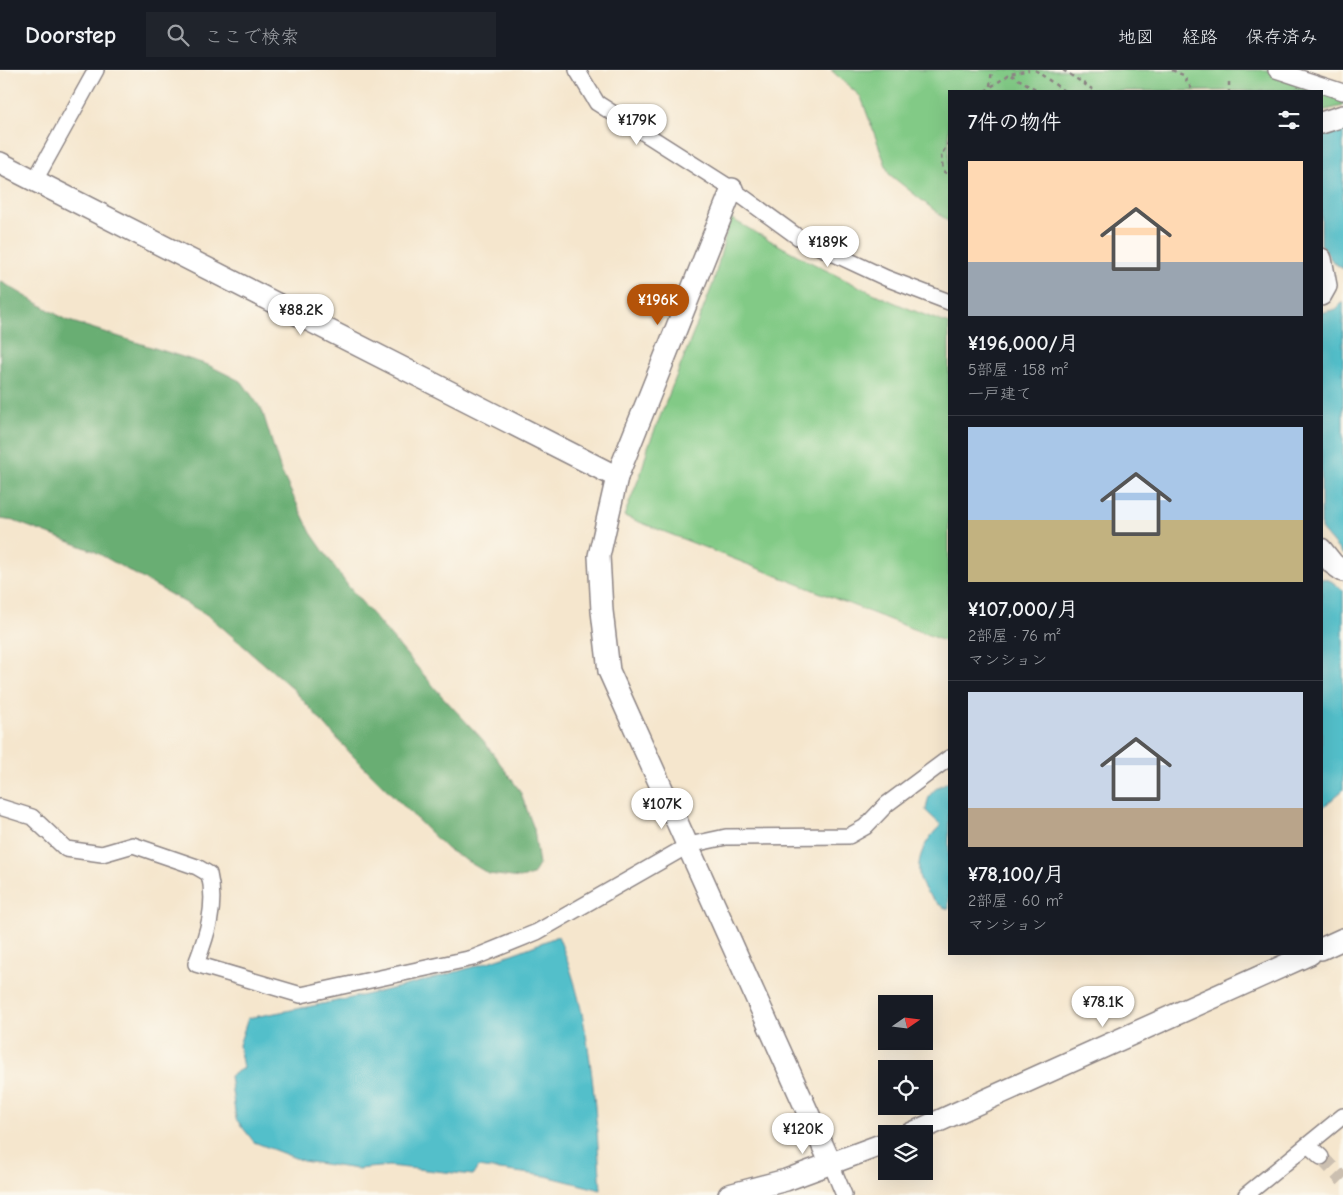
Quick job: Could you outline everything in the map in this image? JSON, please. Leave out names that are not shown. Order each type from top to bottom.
[{"type":"street","points":[[35,180],[96,70]]},
{"type":"street","points":[[577,70],[597,103],[732,189],[798,237],[886,278],[948,302]]},
{"type":"street","points":[[1276,70],[1343,92]]},
{"type":"street","points":[[1323,122],[1343,116]]},
{"type":"street","points":[[0,163],[617,477]]},
{"type":"street","points":[[732,189],[617,477],[599,556],[602,611],[609,671],[689,845],[844,1195]]},
{"type":"street","points":[[1323,270],[1326,286],[1323,291]]},
{"type":"street","points":[[1323,552],[1333,564],[1343,571]]},
{"type":"street","points":[[0,807],[32,817],[66,849],[102,854],[133,845],[203,870],[209,874],[212,887],[212,906],[210,921],[196,964],[301,995],[473,958],[537,932],[689,845],[726,837],[849,836],[865,827],[887,804],[948,759]]},
{"type":"street","points":[[1323,948],[1343,939]]},
{"type":"street","points":[[930,1125],[1308,955]]},
{"type":"street","points":[[1246,1195],[1343,1116]]},
{"type":"street","points":[[1308,1145],[1321,1157]]},
{"type":"street","points":[[729,1195],[831,1164],[878,1146]]},
{"type":"path","points":[[990,86],[992,70]]},
{"type":"path","points":[[986,90],[1010,74],[1029,70]]},
{"type":"path","points":[[1035,70],[1063,90]]},
{"type":"path","points":[[1063,70],[1093,90]]},
{"type":"path","points":[[1172,70],[1183,75],[1192,90]]},
{"type":"path","points":[[1010,74],[1037,90]]},
{"type":"path","points":[[1229,82],[1229,90]]},
{"type":"path","points":[[948,144],[941,155],[943,171],[948,174]]},
{"type":"green space","points":[[831,70],[1291,70],[1343,87],[1343,106],[1323,111],[1323,90],[948,90],[948,221],[889,174],[861,97]]},
{"type":"green space","points":[[730,218],[810,262],[865,289],[892,302],[948,324],[948,643],[624,516],[641,473],[648,447],[713,284]]},
{"type":"green space","points":[[0,281],[66,320],[208,365],[242,382],[262,410],[281,471],[311,533],[348,586],[441,695],[483,740],[520,791],[534,829],[539,865],[533,875],[520,878],[489,874],[447,849],[353,756],[292,688],[209,616],[94,551],[14,521],[0,519]]},
{"type":"water","points":[[1343,125],[1343,269],[1333,262],[1323,247],[1323,131]]},
{"type":"water","points":[[1343,302],[1343,555],[1323,531],[1323,312],[1336,309]]},
{"type":"water","points":[[1323,579],[1331,581],[1343,590],[1343,790],[1323,807]]},
{"type":"water","points":[[948,782],[948,909],[941,906],[930,896],[920,878],[919,869],[920,859],[927,841],[941,825],[926,811],[928,800],[935,789]]},
{"type":"water","points":[[558,936],[578,997],[585,1029],[594,1093],[601,1190],[546,1176],[478,1167],[473,1175],[389,1166],[357,1169],[303,1161],[254,1142],[236,1119],[230,1076],[243,1068],[239,1045],[248,1018],[405,986],[483,964]]},
{"type":"tunnel","points":[[1321,1157],[1343,1180]]}]
